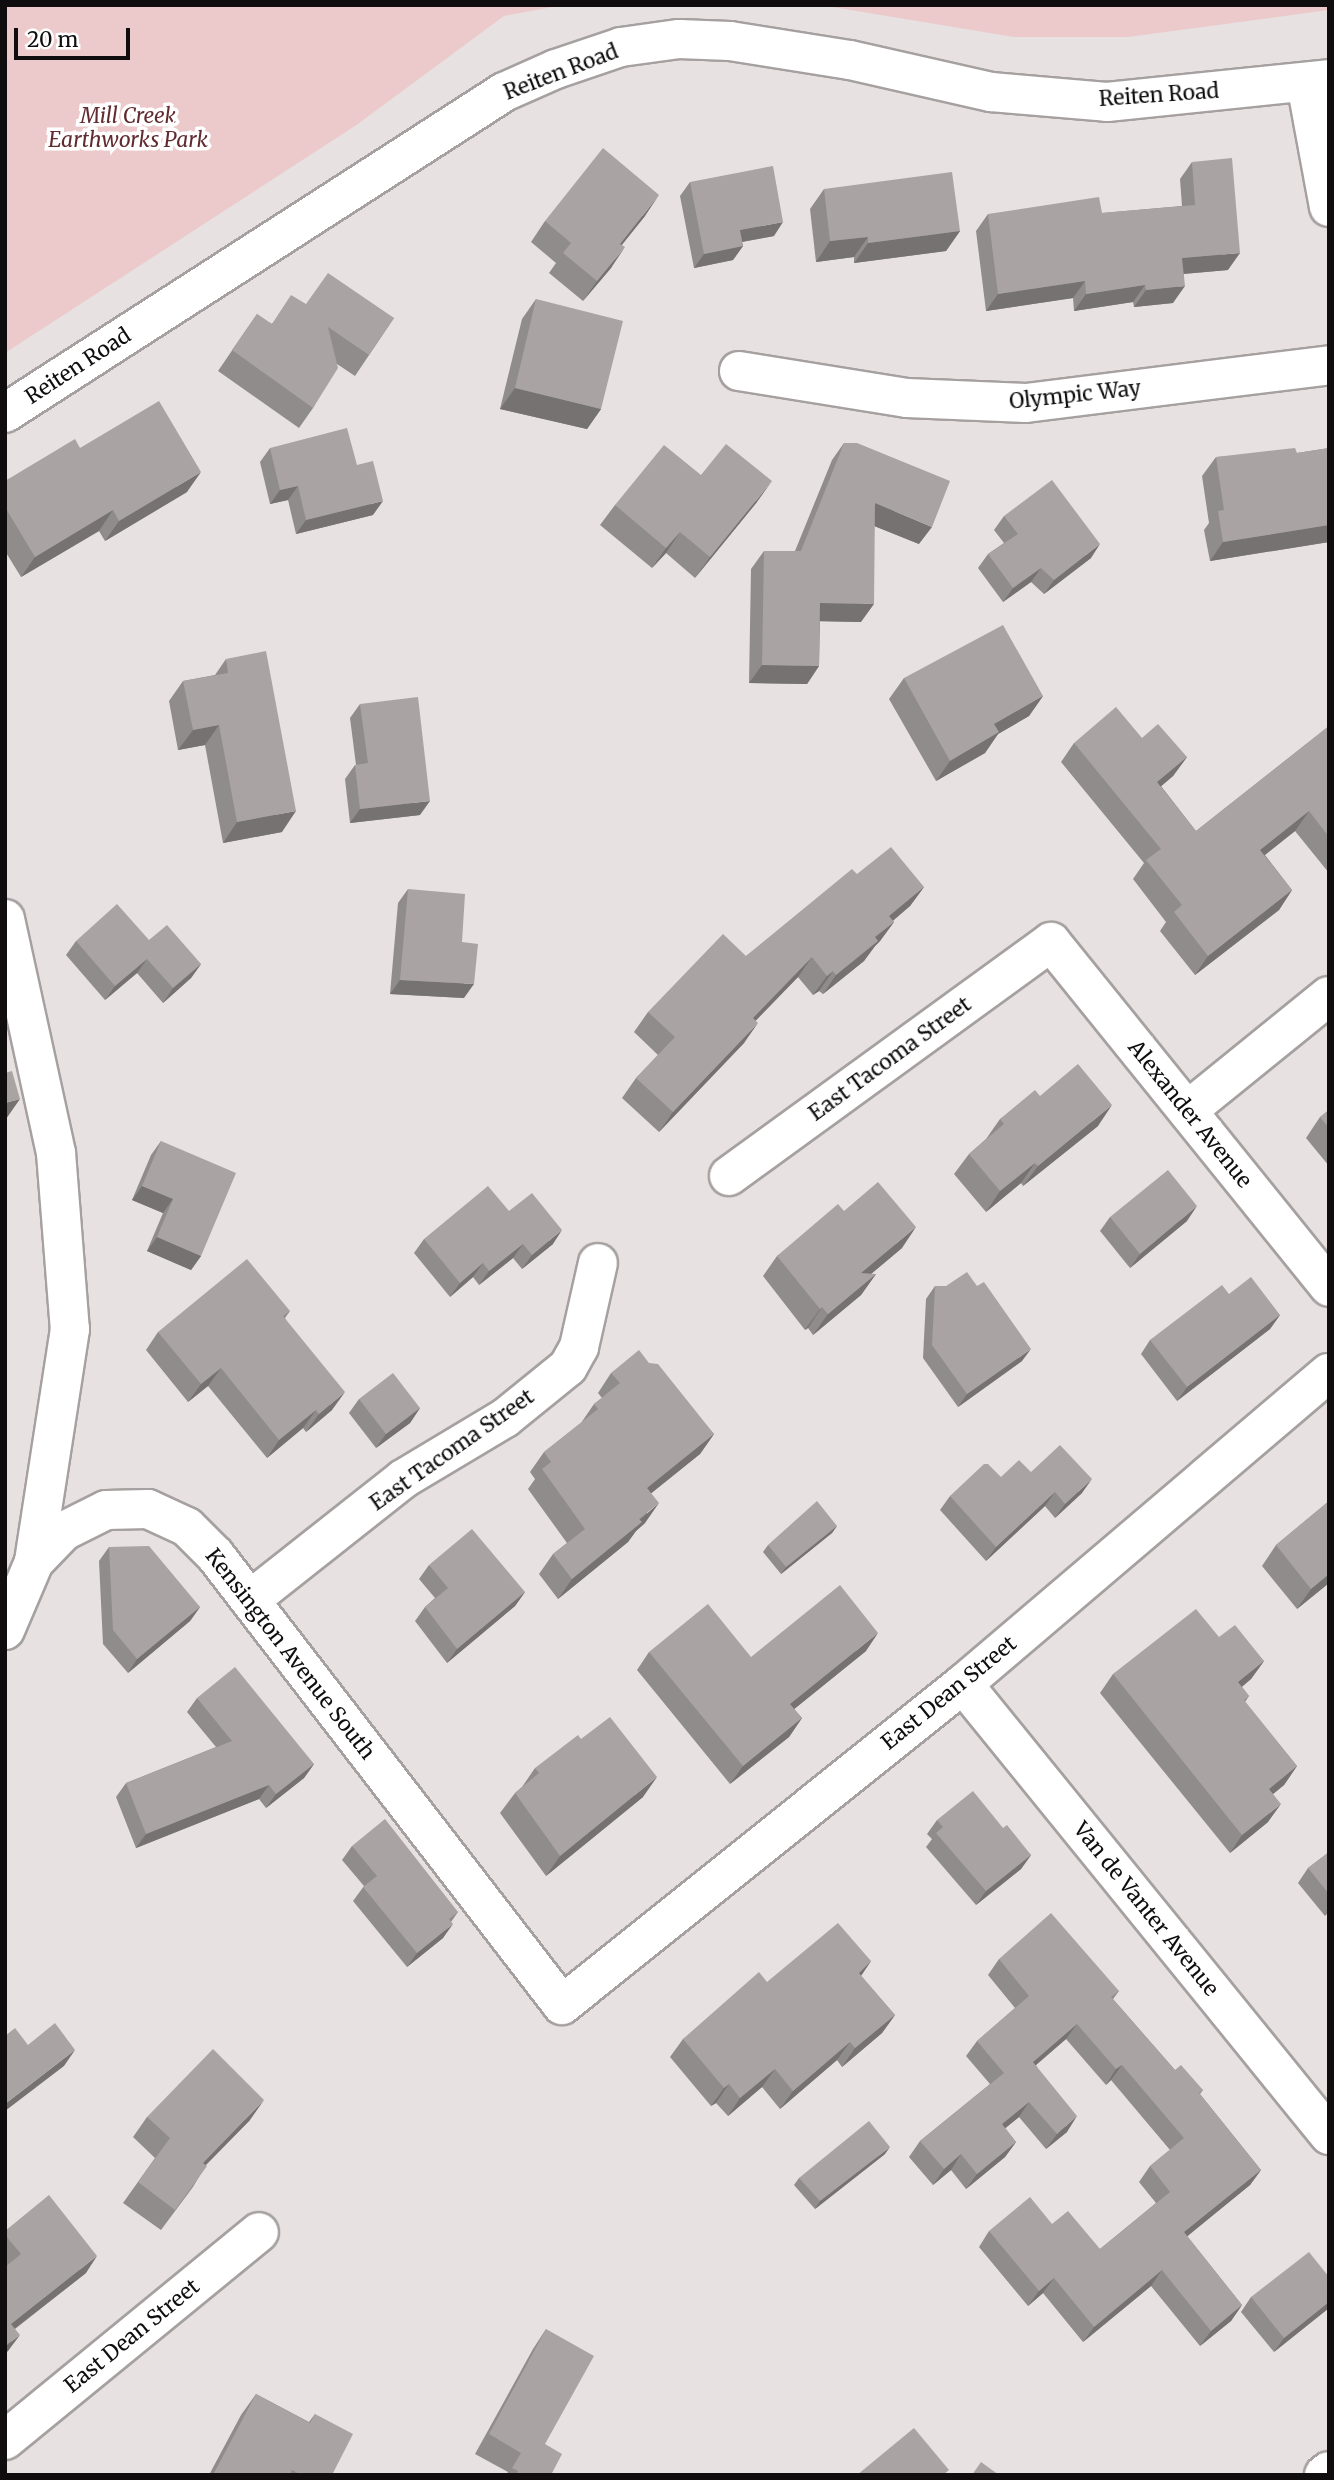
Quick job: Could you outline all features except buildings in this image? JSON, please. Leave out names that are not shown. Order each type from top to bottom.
[{"type":"street","name":"Reiten Road","points":[[5,414],[504,92],[556,69],[621,47],[679,39],[730,41],[850,60],[991,92],[1107,102],[1317,81]]},
{"type":"street","points":[[1317,81],[1329,206]]},
{"type":"street","name":"Olympic Way","points":[[739,371],[906,398],[1026,404],[1329,365]]},
{"type":"street","points":[[5,919],[56,1153],[70,1329],[34,1562],[5,1630]]},
{"type":"street","name":"Alexander Avenue","points":[[1051,942],[1329,1287]]},
{"type":"street","name":"East Tacoma Street","points":[[729,1176],[1051,942]]},
{"type":"street","points":[[1188,1110],[1329,996]]},
{"type":"street","name":"East Tacoma Street","points":[[250,1600],[403,1479],[505,1418],[568,1367],[579,1347],[598,1263]]},
{"type":"street","name":"East Dean Street","points":[[562,2005],[963,1684],[1329,1373]]},
{"type":"street","name":"Kensington Avenue South","points":[[34,1562],[64,1531],[106,1510],[148,1509],[187,1527],[215,1555],[562,2005]]},
{"type":"street","name":"Van de Vanter Avenue","points":[[963,1684],[1329,2135]]},
{"type":"street","name":"East Dean Street","points":[[5,2440],[259,2232]]},
{"type":"street","points":[[1324,2475],[1329,2471]]},
{"type":"green space","name":"Mill Creek Earthworks Park","points":[[5,5],[563,5],[504,16],[355,126],[5,353]]},
{"type":"green space","points":[[820,5],[1329,5],[1329,10],[1128,37],[1014,37]]}]
